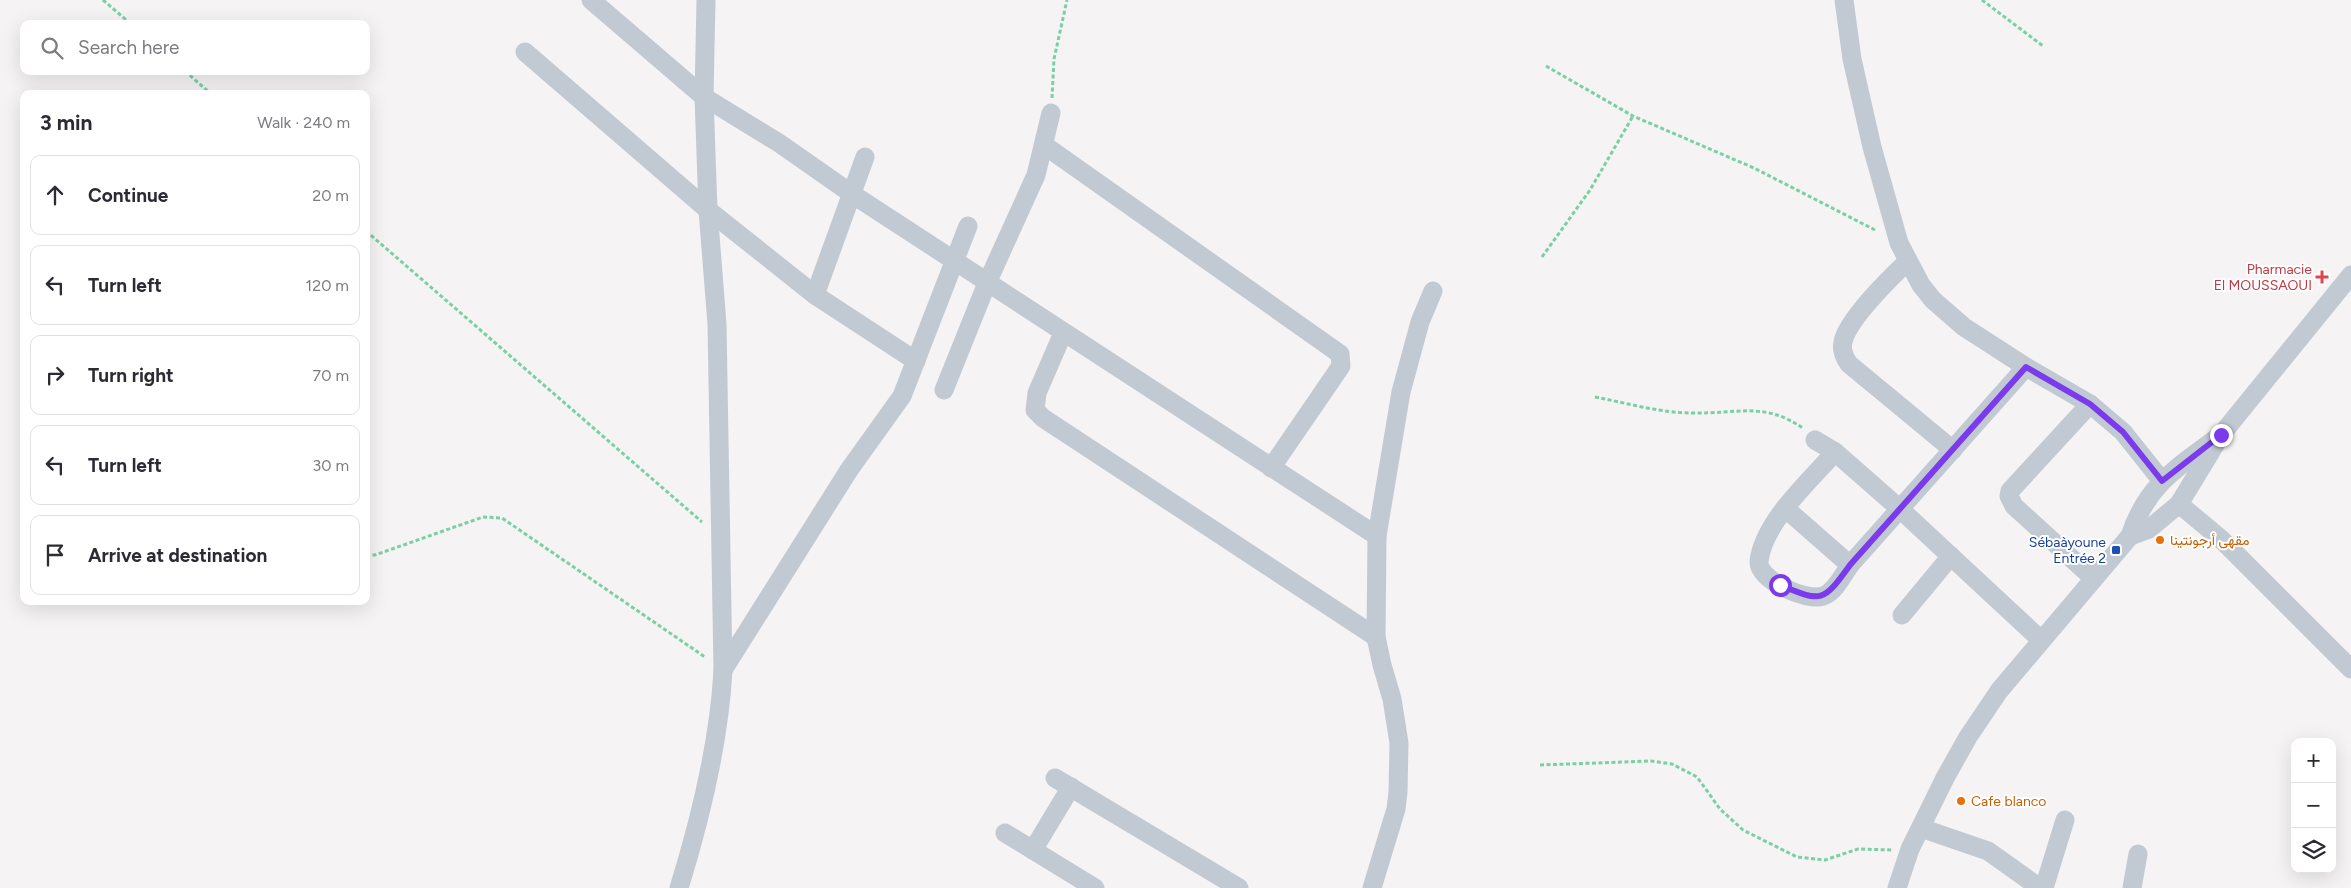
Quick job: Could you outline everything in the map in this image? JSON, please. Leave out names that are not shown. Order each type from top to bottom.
[{"type":"street","points":[[591,0],[704,97],[779,143],[954,262],[1377,536]]},
{"type":"street","points":[[679,888],[709,775],[720,716],[723,670],[717,324],[708,210],[704,97],[706,0]]},
{"type":"street","points":[[1844,0],[1862,108],[1899,243],[1907,262],[1921,285],[1964,328],[2090,404],[2123,432],[2162,481]]},
{"type":"street","points":[[525,52],[708,210],[815,296],[916,361]]},
{"type":"street","points":[[944,390],[987,283],[1036,175],[1051,113]]},
{"type":"street","points":[[1044,144],[1340,354],[1341,366],[1271,468]]},
{"type":"street","points":[[815,296],[865,157]]},
{"type":"street","points":[[723,670],[849,470],[902,396],[968,226]]},
{"type":"street","points":[[1907,262],[1877,292],[1852,325],[1843,341],[1842,351],[1849,364],[1953,450]]},
{"type":"street","points":[[2130,536],[2149,529],[2179,504],[2221,435],[2351,275]]},
{"type":"street","points":[[1372,888],[1396,810],[1399,753],[1392,698],[1376,637],[1377,536],[1401,392],[1420,322],[1433,291]]},
{"type":"street","points":[[1063,332],[1037,393],[1035,410],[1043,418],[1376,637]]},
{"type":"street","points":[[1835,452],[1785,508],[1772,527],[1761,553],[1759,565],[1766,577],[1809,597],[1819,597],[1830,592],[1850,565],[2026,367]]},
{"type":"street","points":[[2090,404],[2010,490],[2009,496],[2014,506],[2093,578]]},
{"type":"street","points":[[1897,888],[1910,849],[1968,736],[1999,691],[2130,536],[2144,502],[2162,481],[2221,435]]},
{"type":"street","points":[[1815,440],[1835,452],[1900,509],[2041,640]]},
{"type":"street","points":[[2179,504],[2221,539],[2351,669]]},
{"type":"street","points":[[1785,508],[1850,565]]},
{"type":"street","points":[[1902,615],[1951,556]]},
{"type":"street","points":[[1033,850],[1063,782],[1239,888]]},
{"type":"street","points":[[2044,888],[2065,820]]},
{"type":"street","points":[[1921,828],[1988,851],[2019,871],[2040,888]]},
{"type":"street","points":[[1005,833],[1095,888]]},
{"type":"street","points":[[2132,888],[2138,854]]},
{"type":"path","points":[[104,0],[126,20]]},
{"type":"path","points":[[1051,113],[1054,59],[1067,0]]},
{"type":"path","points":[[1982,0],[2043,46]]},
{"type":"path","points":[[1546,66],[1633,116],[1754,168],[1899,243]]},
{"type":"path","points":[[190,75],[206,90]]},
{"type":"path","points":[[1542,257],[1590,190],[1633,116]]},
{"type":"path","points":[[370,234],[684,508],[700,520],[721,531]]},
{"type":"path","points":[[1595,397],[1686,413],[1762,410],[1791,420],[1815,440]]},
{"type":"path","points":[[370,555],[375,555],[484,517],[502,518],[723,670]]},
{"type":"path","points":[[1540,765],[1652,761],[1672,764],[1697,777],[1720,809],[1743,830],[1778,849],[1808,860],[1825,860],[1866,848],[1910,849]]},
{"type":"place","name":"Pharmacie El MOUSSAOUI","points":[[2322,277]]},
{"type":"place","name":"مقهى أرجونتينا","points":[[2160,540]]},
{"type":"place","name":"Sébaàyoune Entrée 2","points":[[2116,550]]},
{"type":"place","name":"Cafe blanco","points":[[1961,801]]},
{"type":"route","points":[[1780,585],[1815,598],[1830,592],[1850,565],[2026,367],[2090,404],[2123,432],[2162,481],[2221,435]]}]
